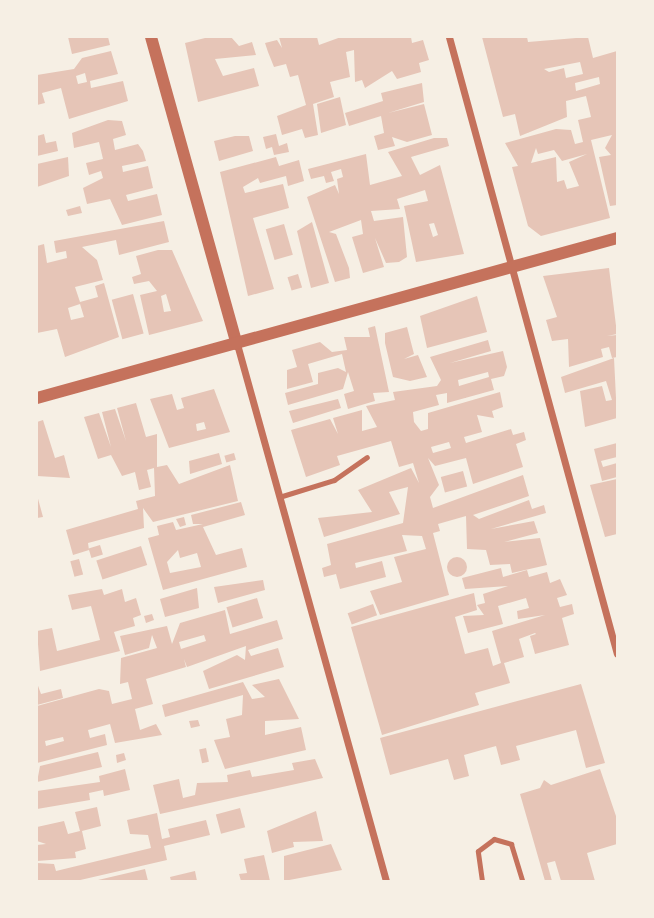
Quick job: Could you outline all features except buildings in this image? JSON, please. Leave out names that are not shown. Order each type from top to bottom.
[{"type":"street","points":[[151,37],[386,881]]},
{"type":"street","points":[[449,37],[617,654]]},
{"type":"street","points":[[37,398],[237,344],[512,264],[617,238]]},
{"type":"lane","points":[[279,497],[334,480],[367,457]]},
{"type":"lane","points":[[482,881],[478,851],[494,839],[511,844],[522,881]]}]
